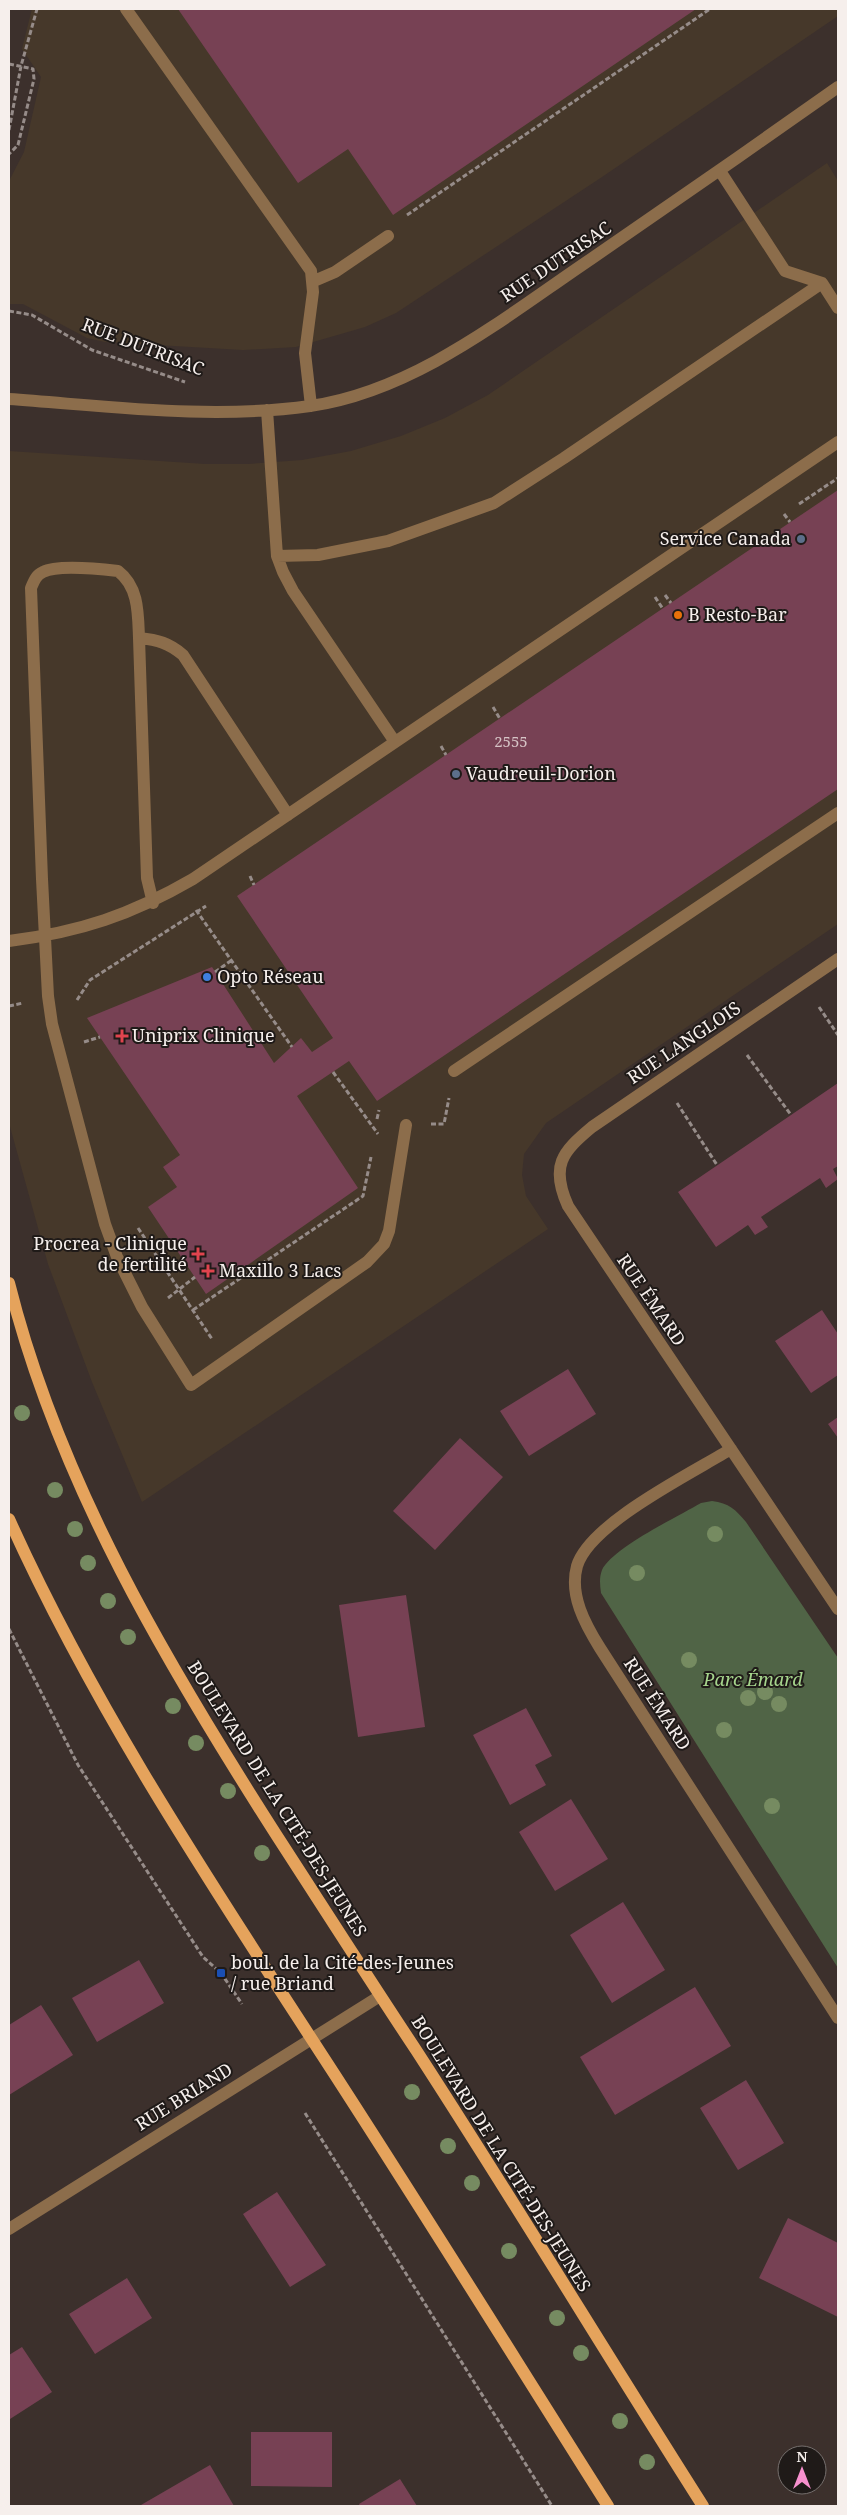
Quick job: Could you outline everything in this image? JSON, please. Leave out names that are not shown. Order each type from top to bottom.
[{"type":"main road","name":"BOULEVARD DE LA CITÉ-DES-JEUNES","points":[[9,1283],[18,1322],[57,1432],[136,1598],[221,1748],[703,2506]]},
{"type":"main road","points":[[9,1520],[50,1606],[95,1691],[166,1810],[608,2506]]},
{"type":"street","points":[[126,9],[311,271],[314,281],[305,353],[311,406]]},
{"type":"street","name":"RUE DUTRISAC","points":[[9,399],[201,411],[267,410],[311,406],[372,389],[424,366],[524,304],[838,87]]},
{"type":"street","points":[[720,170],[785,271],[822,283],[838,308]]},
{"type":"street","points":[[314,281],[334,272],[388,236]]},
{"type":"street","points":[[277,556],[318,555],[388,542],[494,503],[572,453],[822,283]]},
{"type":"street","points":[[267,410],[277,556],[282,572],[395,742]]},
{"type":"street","points":[[9,941],[92,926],[153,902],[193,880],[838,442]]},
{"type":"street","points":[[153,902],[148,878],[138,612],[133,589],[126,577],[118,571],[57,568],[43,572],[35,578],[31,588],[45,936],[48,996],[52,1024],[105,1224],[117,1257],[142,1307],[191,1385],[368,1262],[384,1244],[389,1231],[406,1124]]},
{"type":"street","points":[[139,638],[158,640],[172,646],[183,655],[288,815]]},
{"type":"street","points":[[454,1070],[838,813]]},
{"type":"street","name":"RUE LANGLOIS","points":[[559,1164],[575,1140],[592,1126],[838,959]]},
{"type":"street","name":"RUE ÉMARD","points":[[559,1164],[558,1178],[568,1206],[838,1609]]},
{"type":"street","name":"RUE ÉMARD","points":[[731,1449],[621,1516],[604,1529],[581,1555],[577,1567],[576,1593],[583,1617],[600,1648],[838,2018]]},
{"type":"street","name":"RUE BRIAND","points":[[9,2229],[380,1996]]},
{"type":"path","points":[[9,130],[21,66],[37,9]]},
{"type":"path","points":[[398,221],[710,9]]},
{"type":"path","points":[[9,64],[33,69],[34,79],[18,145],[9,154]]},
{"type":"path","name":"RUE DUTRISAC","points":[[9,311],[32,315],[92,350],[194,385]]},
{"type":"path","points":[[784,514],[790,522]]},
{"type":"path","points":[[665,595],[670,603]]},
{"type":"path","points":[[658,600],[663,609]]},
{"type":"path","points":[[495,710],[500,719]]},
{"type":"path","points":[[441,746],[446,755]]},
{"type":"path","points":[[242,881],[250,876],[254,885]]},
{"type":"path","points":[[76,1003],[79,995],[90,980],[212,902]]},
{"type":"path","points":[[197,912],[292,1047]]},
{"type":"path","points":[[215,972],[232,960]]},
{"type":"path","points":[[9,1006],[26,1003]]},
{"type":"path","points":[[819,1007],[838,1035]]},
{"type":"path","points":[[80,1035],[82,1043],[100,1037]]},
{"type":"path","points":[[747,1055],[791,1115]]},
{"type":"path","points":[[406,1124],[444,1124],[454,1070]]},
{"type":"path","points":[[333,1072],[375,1134]]},
{"type":"path","points":[[677,1103],[717,1165]]},
{"type":"path","points":[[374,1143],[379,1110]]},
{"type":"path","points":[[193,1310],[363,1196],[372,1152]]},
{"type":"path","points":[[137,1227],[210,1335]]},
{"type":"path","points":[[179,1289],[195,1277]]},
{"type":"path","points":[[9,1629],[78,1765],[203,1957],[221,1973],[242,2004]]},
{"type":"path","points":[[305,2113],[552,2506]]},
{"type":"shaded area","points":[[32,9],[838,9],[838,16],[602,177],[396,313],[365,327],[296,347],[243,350],[105,342],[87,338],[23,304],[9,304],[9,181],[24,152],[41,77],[22,49]]},
{"type":"shaded area","points":[[827,163],[838,181],[838,924],[546,1123],[524,1154],[522,1175],[526,1196],[548,1229],[142,1502],[92,1382],[48,1264],[9,1123],[9,451],[205,464],[248,464],[302,460],[351,451],[401,436],[445,418],[488,395]]},
{"type":"green space","name":"Parc Émard","points":[[712,1501],[723,1503],[732,1508],[746,1522],[838,1658],[838,1968],[601,1593],[600,1579],[602,1570],[608,1561],[647,1533],[701,1503]]},
{"type":"building","points":[[178,9],[696,9],[393,215],[348,149],[298,183]]},
{"type":"building","points":[[838,490],[838,789],[377,1101],[349,1061],[297,1096],[358,1188],[206,1294],[148,1207],[177,1187],[163,1167],[180,1155],[87,1018],[212,967],[274,1063],[301,1038],[312,1052],[333,1038],[237,896]]},
{"type":"building","points":[[838,1083],[838,1166],[833,1169],[838,1179],[826,1188],[820,1178],[761,1217],[768,1227],[755,1235],[748,1225],[716,1247],[678,1192]]},
{"type":"building","points":[[822,1310],[838,1334],[838,1375],[811,1393],[775,1341]]},
{"type":"building","points":[[568,1369],[596,1414],[529,1456],[500,1411]]},
{"type":"building","points":[[838,1417],[838,1438],[828,1424]]},
{"type":"building","points":[[460,1438],[503,1477],[435,1550],[393,1511]]},
{"type":"building","points":[[406,1595],[425,1727],[358,1737],[339,1605]]},
{"type":"building","points":[[526,1708],[552,1756],[535,1765],[546,1785],[510,1805],[473,1735]]},
{"type":"building","points":[[571,1799],[608,1859],[555,1891],[519,1832]]},
{"type":"building","points":[[623,1902],[665,1970],[612,2003],[570,1935]]},
{"type":"building","points":[[139,1960],[164,2003],[97,2042],[72,1998]]},
{"type":"building","points":[[695,1987],[731,2046],[615,2115],[580,2057]]},
{"type":"building","points":[[41,2005],[73,2055],[9,2095],[9,2025]]},
{"type":"building","points":[[746,2080],[784,2143],[738,2170],[700,2108]]},
{"type":"building","points":[[277,2192],[326,2265],[290,2287],[243,2214]]},
{"type":"building","points":[[788,2218],[838,2243],[838,2317],[759,2278]]},
{"type":"building","points":[[127,2278],[152,2318],[95,2354],[69,2314]]},
{"type":"building","points":[[22,2347],[52,2392],[10,2419],[9,2355]]},
{"type":"building","points":[[251,2432],[332,2432],[332,2487],[251,2486]]},
{"type":"building","points":[[210,2465],[234,2506],[141,2505]]},
{"type":"building","points":[[400,2479],[417,2506],[360,2506],[359,2504]]},
{"type":"place","name":"Service Canada","points":[[801,539]]},
{"type":"place","name":"B Resto-Bar","points":[[678,615]]},
{"type":"place","name":"Vaudreuil-Dorion","points":[[456,774]]},
{"type":"place","name":"Opto Réseau","points":[[207,977]]},
{"type":"place","name":"Uniprix Clinique","points":[[122,1036]]},
{"type":"place","name":"Procrea - Clinique de fertilité","points":[[198,1254]]},
{"type":"place","name":"Maxillo 3 Lacs","points":[[208,1271]]},
{"type":"place","name":"boul. de la Cité-des-Jeunes / rue Briand","points":[[221,1973]]}]
